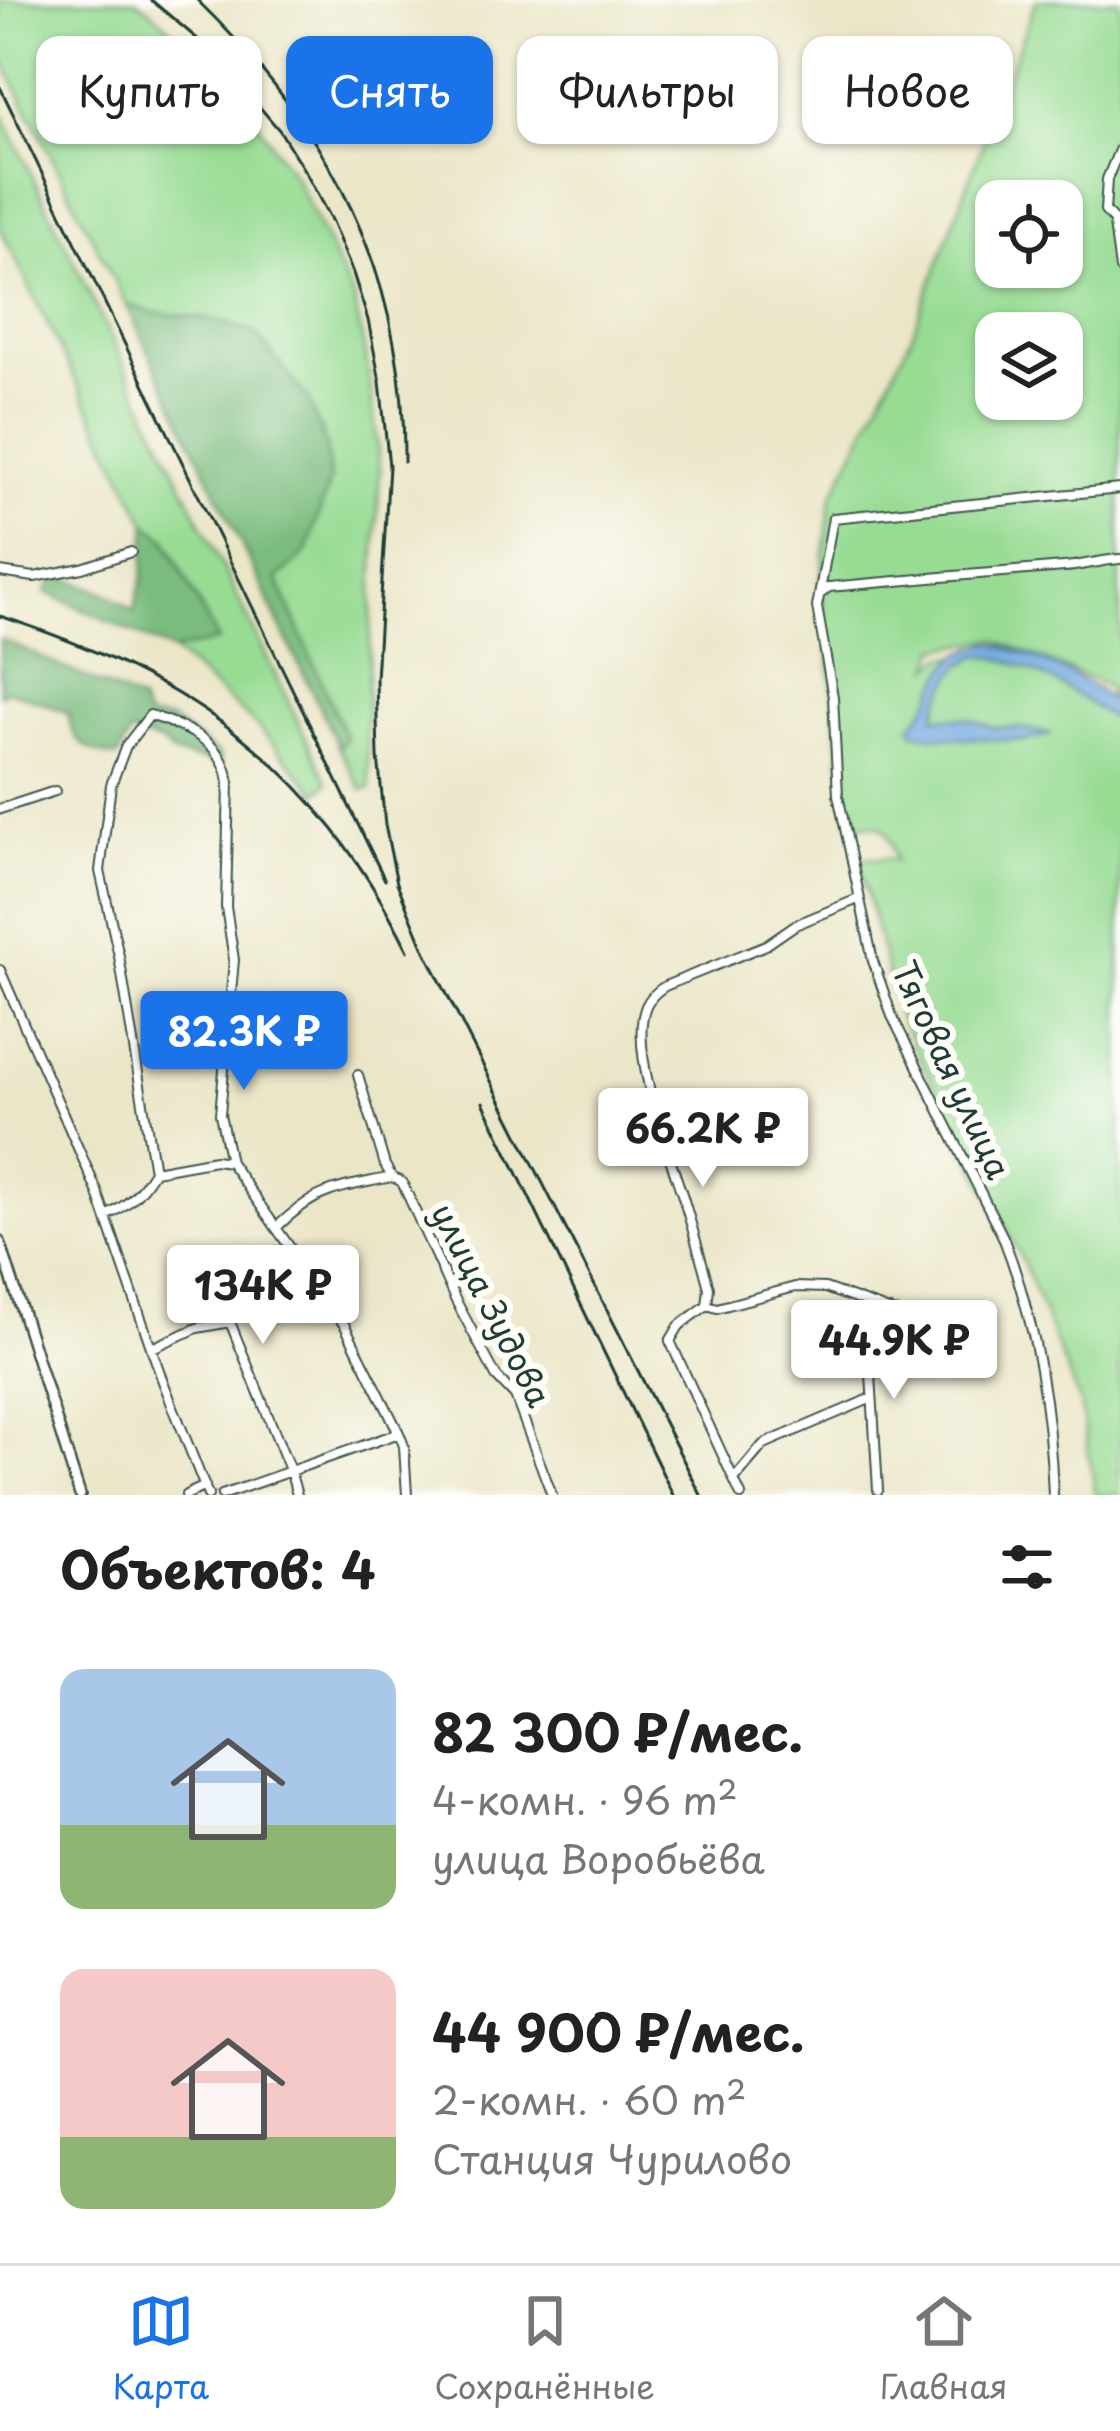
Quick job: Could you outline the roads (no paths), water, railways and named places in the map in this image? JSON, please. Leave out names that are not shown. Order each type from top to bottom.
[{"type":"street","points":[[1120,148],[1107,179],[1105,211],[1116,222],[1120,269]]},
{"type":"street","name":"Тяговая улица","points":[[1053,1495],[1051,1434],[1031,1317],[1018,1276],[1004,1238],[892,1016],[873,961],[838,796],[833,697],[817,607],[833,518],[1120,489]]},
{"type":"street","points":[[0,572],[34,577],[131,552]]},
{"type":"street","points":[[819,594],[829,587],[1120,559]]},
{"type":"street","points":[[106,1216],[139,1195],[154,1171],[100,871],[111,785],[126,746],[150,715],[182,726],[213,746],[227,765],[226,907],[234,960],[220,1114],[230,1162],[345,1326],[404,1446],[406,1495]]},
{"type":"street","points":[[0,809],[55,791]]},
{"type":"street","points":[[741,1495],[670,1341],[680,1326],[707,1306],[709,1288],[648,1083],[644,1008],[665,986],[766,945],[795,926],[859,899]]},
{"type":"street","points":[[0,970],[106,1216],[207,1491],[186,1495]]},
{"type":"street","name":"улица Зудова","points":[[358,1075],[385,1165],[392,1178],[402,1182],[496,1376],[515,1396],[552,1495]]},
{"type":"street","points":[[154,1171],[214,1160],[230,1162]]},
{"type":"street","points":[[276,1228],[321,1192],[392,1178]]},
{"type":"street","points":[[0,1242],[80,1495]]},
{"type":"street","points":[[707,1306],[717,1308],[795,1287],[824,1288],[946,1327],[930,1332],[870,1379],[878,1490]]},
{"type":"street","points":[[152,1348],[197,1328],[230,1322],[297,1495]]},
{"type":"street","points":[[735,1478],[763,1445],[872,1398]]},
{"type":"street","points":[[222,1495],[399,1433]]},
{"type":"water","points":[[992,643],[1043,661],[1091,686],[1120,707],[1120,725],[1035,672],[979,655],[952,677],[935,717],[968,718],[994,728],[1052,734],[1024,741],[914,732],[911,726],[949,665],[959,655]]},
{"type":"railway","points":[[151,0],[213,52],[280,131],[332,222],[353,273],[380,382],[389,466],[376,679],[378,757],[397,883],[425,951],[701,1495]]},
{"type":"railway","points":[[197,0],[286,100],[351,208],[391,328],[401,393],[404,462]]},
{"type":"railway","points":[[0,87],[385,880]]},
{"type":"railway","points":[[0,616],[132,669],[242,738],[290,780],[333,829],[408,951]]},
{"type":"railway","points":[[483,1102],[673,1495]]}]
